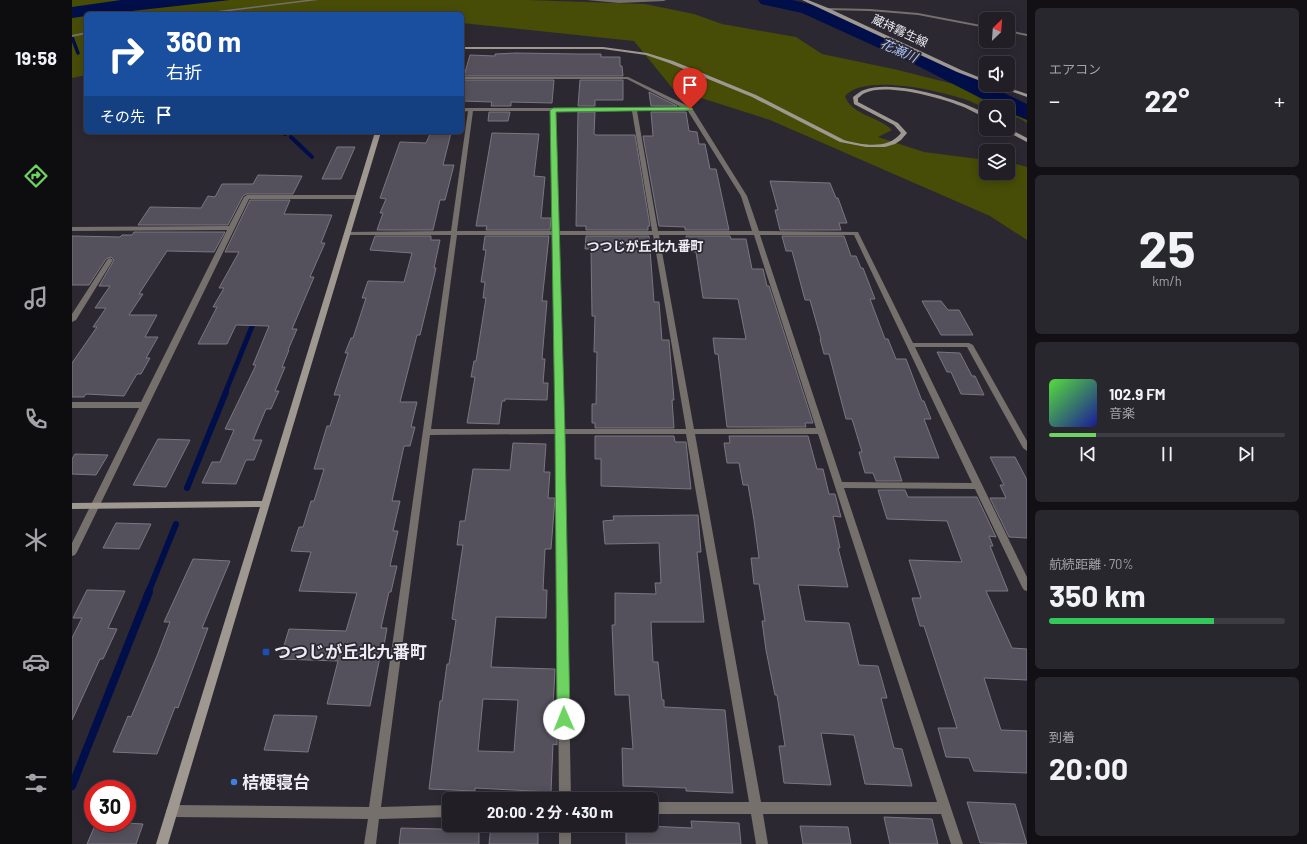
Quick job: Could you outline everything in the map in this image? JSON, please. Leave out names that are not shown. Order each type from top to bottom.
[{"type":"street","points":[[213,12],[316,0]]},
{"type":"street","points":[[589,0],[619,2],[664,0]]},
{"type":"street","name":"蔵持霧生線","points":[[804,0],[827,8],[979,79]]},
{"type":"street","points":[[827,8],[912,13],[979,26]]},
{"type":"street","points":[[1015,32],[1027,35]]},
{"type":"street","points":[[72,36],[84,33]]},
{"type":"street","points":[[464,48],[602,48],[646,54],[672,62],[754,96],[842,141],[852,144],[878,146],[888,144],[897,141],[904,133],[895,123],[870,112],[856,103],[855,98],[858,93],[870,89],[892,88],[950,100],[979,112]]},
{"type":"street","points":[[464,78],[628,78],[690,109],[744,196],[957,844]]},
{"type":"street","points":[[1015,92],[1027,96]]},
{"type":"street","points":[[464,110],[690,109]]},
{"type":"street","points":[[370,844],[428,432],[471,110]]},
{"type":"street","points":[[553,110],[560,433],[565,792]]},
{"type":"street","points":[[634,110],[762,844]]},
{"type":"street","points":[[162,844],[377,134]]},
{"type":"street","points":[[1015,134],[1027,140]]},
{"type":"street","points":[[72,552],[247,197],[358,197]]},
{"type":"street","points":[[72,229],[231,228]]},
{"type":"street","points":[[347,233],[856,233],[1027,587]]},
{"type":"street","points":[[72,320],[110,260]]},
{"type":"street","points":[[910,345],[969,345],[1027,448]]},
{"type":"street","points":[[72,405],[144,405]]},
{"type":"street","points":[[428,432],[560,433],[821,431]]},
{"type":"street","points":[[839,485],[977,486]]},
{"type":"street","points":[[72,506],[266,504]]},
{"type":"street","points":[[658,808],[945,808]]},
{"type":"street","points":[[172,811],[374,813],[442,811]]},
{"type":"street","points":[[565,832],[565,844]]},
{"type":"green space","points":[[72,0],[527,0],[645,4],[694,14],[722,24],[796,37],[822,54],[898,70],[973,89],[996,100],[979,100],[979,106],[967,100],[940,92],[904,86],[886,85],[855,89],[845,96],[853,107],[880,121],[892,130],[878,137],[924,152],[979,159],[979,180],[1015,180],[1015,164],[1027,167],[1027,240],[990,216],[770,120],[673,89],[634,41],[464,23],[464,12],[84,12],[84,75],[72,78]]},
{"type":"green space","points":[[1015,109],[1027,115],[1027,123],[1015,117]]},
{"type":"shaded area","points":[[121,0],[230,0],[123,12],[84,12],[84,16],[72,18],[72,7]]},
{"type":"building","points":[[495,54],[601,54],[601,57],[620,57],[620,66],[622,66],[623,76],[464,76],[470,55],[495,56]]},
{"type":"building","points":[[464,80],[554,80],[552,103],[511,102],[511,106],[491,106],[492,102],[464,101]]},
{"type":"building","points":[[580,80],[623,80],[623,100],[595,100],[595,106],[578,106]]},
{"type":"building","points":[[649,92],[677,106],[651,106]]},
{"type":"building","points":[[489,112],[510,112],[508,121],[488,121]]},
{"type":"building","points":[[578,112],[595,112],[594,134],[596,135],[635,135],[650,226],[648,226],[648,230],[586,230],[586,226],[576,226]]},
{"type":"building","points":[[651,112],[686,112],[689,131],[697,132],[699,144],[705,144],[710,169],[716,169],[729,230],[685,230],[685,227],[659,226],[643,136],[653,136]]},
{"type":"building","points":[[492,133],[539,134],[534,176],[545,177],[541,218],[551,218],[550,230],[486,230],[487,226],[476,226]]},
{"type":"building","points":[[430,134],[451,134],[443,165],[454,165],[445,200],[440,200],[433,230],[377,230],[383,213],[380,213],[386,199],[380,198],[400,142],[426,143]]},
{"type":"building","points":[[337,147],[355,147],[341,179],[322,179]]},
{"type":"building","points":[[258,175],[302,176],[293,194],[246,194],[243,196],[228,225],[138,225],[150,207],[201,208],[208,196],[215,197],[222,184],[253,184]]},
{"type":"building","points":[[770,181],[830,183],[836,198],[838,198],[847,223],[839,223],[841,230],[780,230],[775,210],[778,210]]},
{"type":"building","points":[[250,200],[290,200],[284,214],[332,215],[321,243],[325,243],[310,277],[314,277],[292,329],[297,329],[288,350],[282,367],[285,367],[275,391],[279,391],[271,409],[266,409],[253,440],[262,440],[254,460],[246,460],[236,484],[202,483],[212,462],[220,462],[234,430],[225,429],[256,365],[253,365],[269,326],[236,325],[227,344],[198,344],[217,307],[213,307],[224,288],[219,288],[239,252],[225,252]]},
{"type":"building","points":[[134,232],[225,232],[214,252],[167,251],[139,294],[143,294],[129,315],[157,315],[145,337],[158,337],[146,358],[150,358],[141,374],[137,374],[124,396],[86,394],[84,397],[72,397],[72,363],[97,327],[93,327],[106,308],[95,308],[110,286],[99,286],[114,260],[111,257],[106,259],[89,285],[72,285],[72,236],[120,237],[122,235],[132,235]]},
{"type":"building","points":[[375,236],[431,236],[431,240],[440,240],[434,268],[436,268],[420,335],[417,335],[400,402],[417,402],[411,427],[415,427],[410,446],[404,446],[392,501],[400,501],[393,531],[398,531],[390,566],[397,566],[391,592],[389,592],[381,628],[387,628],[382,657],[380,657],[370,706],[327,704],[338,661],[280,659],[289,629],[346,631],[357,593],[299,591],[311,552],[291,551],[299,527],[303,527],[311,501],[314,501],[324,469],[314,469],[327,426],[330,426],[340,395],[334,395],[348,353],[345,353],[351,338],[353,338],[366,298],[362,298],[368,281],[404,282],[412,253],[370,250]]},
{"type":"building","points":[[485,236],[549,236],[542,301],[547,301],[542,359],[545,359],[543,383],[548,383],[547,400],[505,399],[505,401],[502,401],[499,424],[467,423],[475,377],[471,377],[474,361],[476,361],[486,298],[483,298],[485,282],[481,282],[486,250],[483,250]]},
{"type":"building","points":[[586,236],[649,236],[654,302],[659,302],[662,340],[669,340],[674,400],[672,400],[674,428],[595,428],[595,423],[592,423],[592,404],[596,404],[597,352],[594,352],[595,316],[592,316],[591,249],[585,249]]},
{"type":"building","points":[[686,236],[730,236],[731,239],[746,239],[752,269],[763,269],[767,286],[769,286],[813,423],[805,423],[806,427],[727,427],[718,354],[715,354],[713,338],[746,339],[738,299],[703,298],[696,252],[688,251]]},
{"type":"building","points":[[782,236],[844,236],[851,256],[856,256],[861,268],[863,268],[875,299],[870,299],[885,339],[888,339],[896,359],[906,359],[922,401],[924,401],[931,419],[924,419],[939,458],[894,457],[902,481],[876,481],[873,473],[865,473],[859,452],[862,452],[852,419],[846,419],[829,354],[824,354],[810,300],[805,300],[792,251],[786,251]]},
{"type":"building","points":[[922,301],[941,301],[948,310],[959,310],[973,335],[941,335]]},
{"type":"building","points":[[937,352],[960,353],[972,376],[975,376],[984,395],[961,394],[951,372],[947,372]]},
{"type":"building","points":[[595,436],[674,436],[675,442],[686,442],[691,489],[601,486],[601,459],[595,459]]},
{"type":"building","points":[[729,436],[808,436],[817,469],[823,469],[829,494],[835,494],[841,517],[833,516],[840,548],[838,548],[848,587],[798,585],[805,621],[849,623],[859,665],[878,666],[887,698],[881,698],[894,748],[902,749],[912,786],[865,784],[854,735],[821,733],[831,785],[784,783],[779,746],[785,746],[777,695],[775,695],[766,650],[762,621],[765,621],[759,584],[754,584],[751,558],[759,558],[754,520],[748,485],[743,485],[739,463],[727,463],[724,443],[730,443]]},
{"type":"building","points":[[158,439],[190,440],[166,487],[133,485]]},
{"type":"building","points":[[513,443],[546,444],[544,472],[550,472],[548,498],[555,498],[551,549],[545,549],[543,590],[547,590],[546,618],[496,617],[491,667],[555,669],[553,709],[557,710],[557,745],[553,744],[551,792],[475,788],[475,791],[429,789],[440,701],[442,701],[447,664],[449,664],[456,620],[452,619],[463,545],[457,545],[460,521],[465,521],[473,469],[510,470]],"holes":[[[483,699],[518,700],[514,752],[478,751]]]},
{"type":"building","points":[[75,454],[108,455],[96,475],[72,474],[72,459]]},
{"type":"building","points":[[990,457],[1015,457],[1027,480],[1027,538],[1009,537],[990,498],[1006,498],[1000,485],[1004,485]]},
{"type":"building","points":[[878,490],[905,490],[908,497],[977,497],[996,537],[989,536],[993,546],[990,546],[1008,591],[986,591],[1012,648],[1027,649],[1027,680],[984,678],[1001,730],[1027,731],[1027,773],[974,771],[969,758],[946,757],[938,728],[957,728],[924,626],[920,626],[912,598],[921,598],[909,560],[962,562],[947,521],[887,519]]},
{"type":"building","points":[[698,515],[701,552],[697,552],[704,622],[651,622],[653,662],[658,662],[664,707],[725,710],[733,793],[686,791],[686,788],[623,786],[622,748],[633,749],[629,695],[615,695],[612,625],[615,625],[615,593],[656,594],[655,583],[661,583],[659,543],[605,544],[603,521],[614,520],[613,516]]},
{"type":"building","points":[[116,523],[151,524],[139,549],[103,548]]},
{"type":"building","points":[[193,559],[230,561],[202,628],[208,628],[178,708],[175,707],[157,754],[113,752],[128,716],[131,717],[157,656],[170,622],[164,622]]},
{"type":"building","points":[[87,590],[125,591],[108,628],[117,629],[103,659],[100,659],[72,720],[72,638],[82,618],[73,618]]},
{"type":"building","points":[[274,715],[317,716],[308,752],[264,750]]},
{"type":"building","points":[[967,802],[1015,804],[1027,844],[980,843]]},
{"type":"building","points":[[884,817],[932,819],[938,844],[890,844]]},
{"type":"building","points":[[691,821],[739,823],[741,844],[626,844],[626,832],[658,832],[658,826],[692,828]]},
{"type":"building","points":[[136,824],[143,824],[136,844],[87,844],[92,832],[136,832]]},
{"type":"building","points":[[800,826],[848,827],[851,844],[803,844]]},
{"type":"building","points":[[401,828],[442,829],[442,832],[479,832],[479,844],[399,844]]},
{"type":"building","points":[[490,832],[538,832],[538,844],[489,844]]},
{"type":"waterway","name":"花瀬川","points":[[767,0],[808,9],[921,60],[1027,113]]},
{"type":"waterway","points":[[72,37],[78,53]]},
{"type":"waterway","points":[[291,137],[312,157]]},
{"type":"waterway","points":[[225,393],[255,319]]},
{"type":"waterway","points":[[187,488],[226,392]]},
{"type":"waterway","points":[[148,593],[176,524]]},
{"type":"waterway","points":[[72,786],[149,592]]},
{"type":"place","name":"つつじが丘北九番町","points":[[266,652]]},
{"type":"place","name":"桔梗寝台","points":[[234,782]]},
{"type":"district","name":"つつじが丘北九番町","points":[[645,246]]},
{"type":"route","points":[[564,719],[553,110],[690,109]]}]
